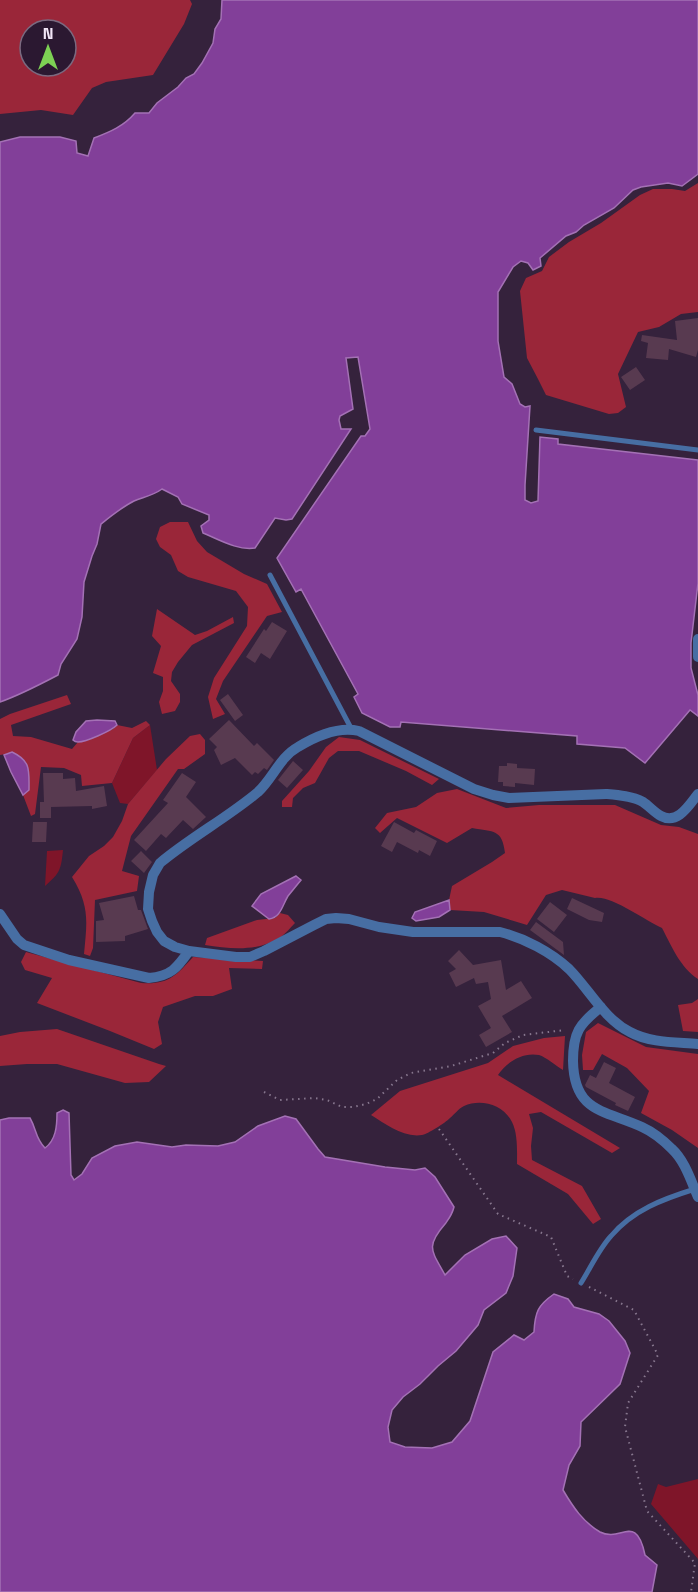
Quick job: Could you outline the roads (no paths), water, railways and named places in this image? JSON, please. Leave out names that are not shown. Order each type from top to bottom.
[{"type":"street","points":[[698,639],[698,657]]},
{"type":"street","points":[[698,794],[682,813],[669,819],[662,817],[643,802],[616,795],[509,798],[474,789],[359,731],[330,732],[297,747],[286,756],[258,792],[160,863],[153,875],[148,909],[157,932],[164,941],[189,951],[236,957],[250,957],[326,919],[336,918],[413,932],[500,932],[514,935],[554,957],[569,970],[600,1007],[628,1032],[645,1039],[698,1044]]},
{"type":"street","points":[[0,914],[17,939],[24,945],[69,960],[149,978],[162,977],[170,972],[181,963],[189,951]]},
{"type":"street","points":[[600,1007],[586,1019],[574,1039],[573,1066],[578,1090],[586,1102],[600,1111],[644,1128],[674,1150],[696,1193]]},
{"type":"lane","points":[[536,430],[698,450]]},
{"type":"lane","points":[[270,575],[352,730]]},
{"type":"lane","points":[[581,1283],[609,1237],[637,1212],[648,1206],[696,1193]]}]
